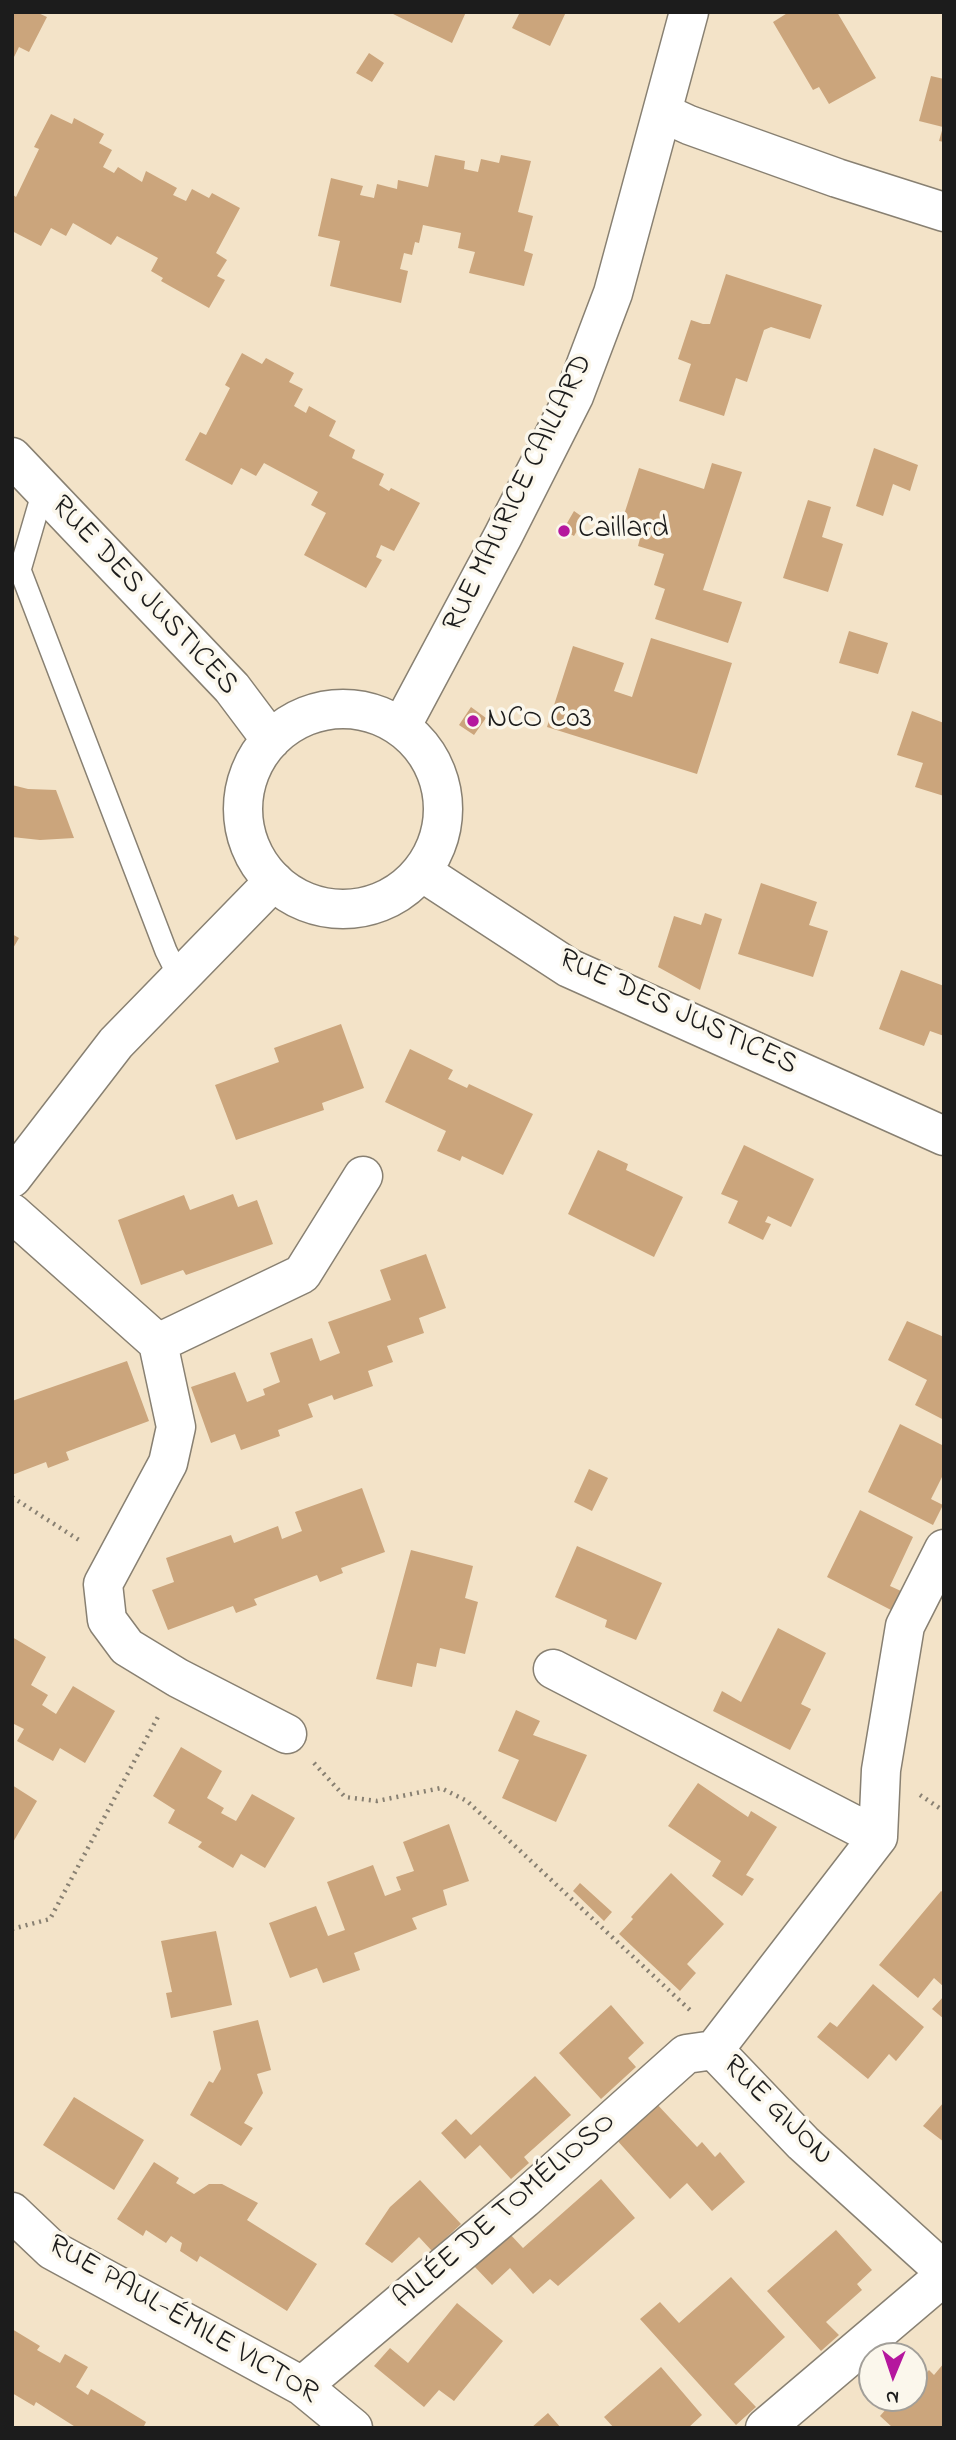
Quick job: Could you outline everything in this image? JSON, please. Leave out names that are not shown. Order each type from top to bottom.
[{"type":"street","name":"RUE MAURICE CAILLARD","points":[[401,727],[574,396],[613,293],[689,12]]},
{"type":"street","points":[[663,113],[836,178],[944,212]]},
{"type":"street","name":"RUE DES JUSTICES","points":[[12,457],[232,688],[271,740]]},
{"type":"street","points":[[348,709],[376,714],[401,727],[425,750],[439,779],[444,811],[438,843],[422,872],[397,894],[366,906],[333,909],[301,900],[274,881],[255,856],[244,827],[244,795],[253,765],[271,740],[293,722],[320,711],[348,709]]},
{"type":"street","name":"RUE DES JUSTICES","points":[[422,872],[569,968],[944,1136]]},
{"type":"street","points":[[12,1178],[117,1043],[274,881]]},
{"type":"street","points":[[158,1343],[302,1274],[363,1176]]},
{"type":"street","points":[[12,1213],[158,1343],[176,1426],[168,1463],[103,1584],[107,1620],[127,1647],[178,1678],[287,1734]]},
{"type":"street","points":[[553,1669],[877,1836],[881,1770],[905,1626],[944,1549]]},
{"type":"street","name":"RUE GIJON","points":[[877,1836],[718,2045],[803,2143],[944,2271]]},
{"type":"street","name":"ALLÉE DE TOMÉLIOSO","points":[[302,2386],[524,2199],[686,2054],[718,2045]]},
{"type":"street","name":"RUE PAUL-ÉMILE VICTOR","points":[[12,2212],[52,2250],[302,2386],[353,2428]]},
{"type":"street","points":[[765,2428],[944,2276]]},
{"type":"lane","points":[[43,491],[20,570],[166,951],[180,979]]},
{"type":"path","points":[[12,1497],[114,1562]]},
{"type":"path","points":[[12,1929],[50,1919],[178,1678]]},
{"type":"path","points":[[287,1734],[345,1797],[377,1801],[441,1788],[467,1801],[718,2045]]},
{"type":"building","points":[[12,12],[36,12],[47,17],[29,52],[19,47],[12,61]]},
{"type":"building","points":[[389,12],[466,12],[452,43]]},
{"type":"building","points":[[520,12],[566,12],[550,46],[512,28]]},
{"type":"building","points":[[789,12],[837,12],[876,78],[829,104],[819,87],[813,90],[773,22]]},
{"type":"building","points":[[369,53],[384,63],[372,82],[356,73]]},
{"type":"building","points":[[931,76],[944,79],[944,142],[939,141],[943,127],[919,121]]},
{"type":"building","points":[[51,114],[72,124],[74,118],[104,134],[99,143],[112,150],[103,167],[114,173],[118,167],[142,182],[146,171],[177,188],[173,195],[186,201],[192,189],[209,198],[212,193],[240,208],[216,253],[227,260],[217,276],[225,280],[209,308],[161,281],[163,278],[151,271],[158,258],[117,236],[111,245],[73,223],[66,236],[51,228],[41,246],[12,231],[12,194],[16,197],[39,149],[34,147]]},
{"type":"building","points":[[435,155],[465,161],[464,169],[478,172],[481,159],[499,163],[501,155],[531,161],[518,212],[533,216],[524,251],[533,254],[524,286],[469,273],[475,252],[458,248],[461,233],[423,225],[419,243],[415,242],[412,255],[404,253],[400,269],[408,271],[401,303],[330,286],[340,241],[318,236],[331,178],[363,186],[360,195],[374,198],[377,184],[397,189],[398,180],[428,187]]},
{"type":"building","points":[[726,274],[822,305],[810,339],[771,327],[764,330],[747,382],[736,378],[724,416],[679,401],[691,364],[678,359],[691,320],[710,324]]},
{"type":"building","points":[[242,353],[262,364],[266,358],[294,373],[289,382],[303,389],[294,406],[306,413],[309,406],[336,421],[329,436],[355,450],[352,458],[384,474],[379,485],[420,503],[394,551],[381,545],[376,557],[382,560],[366,588],[304,555],[326,513],[311,505],[318,492],[264,463],[256,476],[241,468],[232,485],[185,460],[200,432],[206,435],[230,388],[225,385]]},
{"type":"building","points":[[874,448],[918,465],[910,491],[893,484],[883,516],[856,506]]},
{"type":"building","points":[[712,463],[742,472],[703,590],[742,602],[728,643],[655,619],[665,589],[654,585],[664,554],[638,546],[642,531],[621,524],[639,468],[704,489]]},
{"type":"building","points":[[808,500],[831,507],[822,537],[843,544],[828,592],[783,578]]},
{"type":"building","points":[[574,511],[584,518],[574,536],[563,530]]},
{"type":"building","points":[[849,631],[888,643],[878,674],[839,663]]},
{"type":"building","points":[[651,638],[732,663],[697,774],[547,727],[573,646],[624,663],[614,691],[632,697]]},
{"type":"building","name":"NCO C03","points":[[471,707],[486,718],[474,735],[459,725]]},
{"type":"building","points":[[912,711],[944,723],[944,796],[915,787],[923,763],[897,755]]},
{"type":"building","points":[[12,785],[28,789],[56,790],[74,838],[40,840],[12,837]]},
{"type":"building","points":[[761,883],[817,902],[809,925],[828,931],[813,977],[738,954]]},
{"type":"building","points":[[705,913],[722,919],[700,990],[658,967],[674,916],[701,925]]},
{"type":"building","points":[[12,934],[19,938],[12,950]]},
{"type":"building","points":[[901,970],[944,986],[944,1036],[930,1031],[924,1046],[879,1029]]},
{"type":"building","points":[[341,1024],[364,1088],[322,1103],[324,1110],[236,1140],[215,1085],[279,1062],[274,1048]]},
{"type":"building","points":[[410,1049],[453,1070],[448,1079],[467,1088],[469,1084],[533,1114],[503,1175],[462,1156],[460,1161],[437,1151],[446,1131],[385,1102]]},
{"type":"building","points":[[744,1145],[814,1179],[791,1227],[768,1216],[765,1222],[771,1224],[763,1240],[728,1223],[738,1201],[721,1194]]},
{"type":"building","points":[[598,1150],[628,1164],[626,1170],[683,1197],[654,1257],[568,1214]]},
{"type":"building","points":[[233,1194],[238,1207],[257,1200],[273,1244],[186,1275],[183,1270],[141,1285],[118,1220],[184,1195],[190,1210]]},
{"type":"building","points":[[426,1254],[446,1308],[419,1318],[424,1333],[387,1346],[393,1362],[368,1371],[373,1386],[334,1400],[332,1395],[308,1404],[313,1417],[278,1430],[280,1436],[241,1450],[235,1434],[211,1443],[191,1387],[235,1372],[247,1402],[265,1395],[263,1389],[280,1382],[270,1353],[312,1338],[320,1361],[340,1353],[328,1322],[391,1300],[380,1270]]},
{"type":"building","points":[[907,1321],[944,1337],[944,1420],[915,1405],[927,1380],[888,1360]]},
{"type":"building","points":[[127,1361],[149,1421],[66,1452],[69,1460],[48,1468],[46,1462],[12,1475],[12,1401]]},
{"type":"building","points":[[900,1424],[944,1446],[944,1473],[931,1499],[943,1505],[933,1525],[868,1492]]},
{"type":"building","points":[[589,1469],[608,1478],[592,1511],[574,1502]]},
{"type":"building","points":[[362,1488],[385,1552],[341,1568],[343,1573],[320,1582],[317,1575],[254,1599],[257,1605],[236,1613],[233,1606],[168,1630],[152,1590],[174,1582],[166,1558],[231,1535],[234,1543],[278,1526],[282,1539],[302,1531],[295,1512]]},
{"type":"building","points":[[860,1510],[913,1537],[890,1586],[901,1591],[891,1610],[827,1577]]},
{"type":"building","points":[[577,1546],[662,1583],[636,1640],[605,1627],[607,1620],[555,1597]]},
{"type":"building","points":[[411,1550],[473,1566],[465,1598],[478,1602],[465,1654],[440,1648],[436,1667],[417,1663],[412,1687],[376,1679]]},
{"type":"building","points":[[778,1628],[826,1653],[801,1704],[811,1709],[790,1750],[713,1711],[722,1691],[741,1702]]},
{"type":"building","points":[[12,1637],[46,1657],[31,1685],[48,1695],[42,1705],[56,1714],[73,1686],[115,1711],[85,1763],[60,1748],[53,1761],[17,1741],[24,1729],[12,1723]]},
{"type":"building","points":[[516,1710],[540,1721],[533,1735],[587,1755],[556,1822],[502,1798],[519,1760],[498,1751]]},
{"type":"building","points":[[181,1747],[222,1771],[207,1798],[224,1808],[221,1813],[236,1821],[252,1794],[295,1818],[265,1868],[241,1854],[233,1868],[198,1847],[202,1842],[168,1823],[175,1810],[153,1796]]},
{"type":"building","points":[[698,1783],[748,1817],[751,1811],[777,1827],[746,1875],[754,1879],[742,1896],[712,1876],[721,1861],[668,1826]]},
{"type":"building","points":[[12,1785],[37,1801],[12,1844]]},
{"type":"building","points":[[449,1824],[469,1881],[443,1890],[447,1905],[412,1918],[417,1929],[354,1953],[360,1970],[323,1983],[317,1968],[290,1978],[269,1923],[316,1906],[328,1936],[345,1930],[327,1882],[373,1865],[385,1896],[401,1890],[396,1877],[414,1871],[403,1842]]},
{"type":"building","points":[[671,1873],[724,1924],[687,1964],[696,1973],[680,1991],[619,1934]]},
{"type":"building","points":[[580,1883],[612,1912],[604,1921],[573,1891]]},
{"type":"building","points":[[941,1891],[944,1893],[944,1987],[934,1978],[918,1998],[879,1965]]},
{"type":"building","points":[[216,1931],[232,2005],[171,2018],[166,1993],[172,1992],[161,1941]]},
{"type":"building","points":[[873,1984],[924,2027],[896,2061],[889,2054],[868,2079],[817,2037],[830,2022],[837,2027]]},
{"type":"building","points":[[944,1996],[944,2019],[932,2009]]},
{"type":"building","points":[[611,2005],[644,2043],[628,2058],[636,2067],[601,2099],[559,2053]]},
{"type":"building","points":[[258,2020],[271,2070],[257,2074],[263,2093],[244,2123],[253,2128],[241,2146],[190,2115],[209,2081],[213,2083],[221,2069],[213,2031]]},
{"type":"building","points":[[535,2076],[571,2115],[524,2157],[529,2163],[511,2179],[480,2145],[465,2159],[441,2133],[456,2119],[471,2135]]},
{"type":"building","points":[[74,2097],[144,2140],[114,2190],[43,2145]]},
{"type":"building","points":[[655,2102],[697,2147],[702,2142],[715,2157],[720,2152],[745,2182],[712,2211],[687,2183],[670,2199],[615,2138]]},
{"type":"building","points":[[944,2102],[944,2142],[923,2126]]},
{"type":"building","points":[[154,2162],[179,2178],[176,2183],[194,2194],[209,2184],[222,2184],[258,2203],[247,2220],[317,2264],[287,2311],[200,2256],[197,2262],[180,2251],[182,2243],[171,2236],[166,2243],[146,2230],[143,2236],[117,2219]]},
{"type":"building","points":[[601,2179],[635,2218],[558,2286],[550,2279],[533,2294],[510,2268],[492,2285],[474,2266],[509,2233],[523,2248]]},
{"type":"building","points":[[420,2180],[461,2224],[432,2251],[419,2237],[392,2263],[365,2244],[390,2207]]},
{"type":"building","points":[[836,2230],[872,2270],[857,2284],[862,2290],[826,2322],[839,2335],[821,2351],[767,2291]]},
{"type":"building","points":[[731,2277],[785,2337],[734,2384],[756,2407],[736,2425],[640,2319],[660,2302],[679,2323]]},
{"type":"building","points":[[457,2303],[503,2341],[454,2401],[439,2390],[424,2407],[374,2366],[390,2348],[408,2363]]},
{"type":"building","points":[[12,2329],[40,2346],[37,2350],[60,2363],[65,2354],[88,2367],[76,2387],[88,2395],[91,2389],[146,2422],[143,2428],[77,2428],[36,2402],[34,2406],[12,2393]]},
{"type":"building","points":[[944,2363],[944,2428],[893,2428],[880,2416],[884,2412],[928,2412],[928,2371],[934,2375]]},
{"type":"building","points":[[661,2367],[702,2415],[688,2428],[614,2428],[604,2417]]},
{"type":"building","points":[[548,2413],[561,2428],[531,2428]]},
{"type":"place","name":"Caillard","points":[[564,531]]},
{"type":"place","name":"NCO C03","points":[[473,721]]}]
